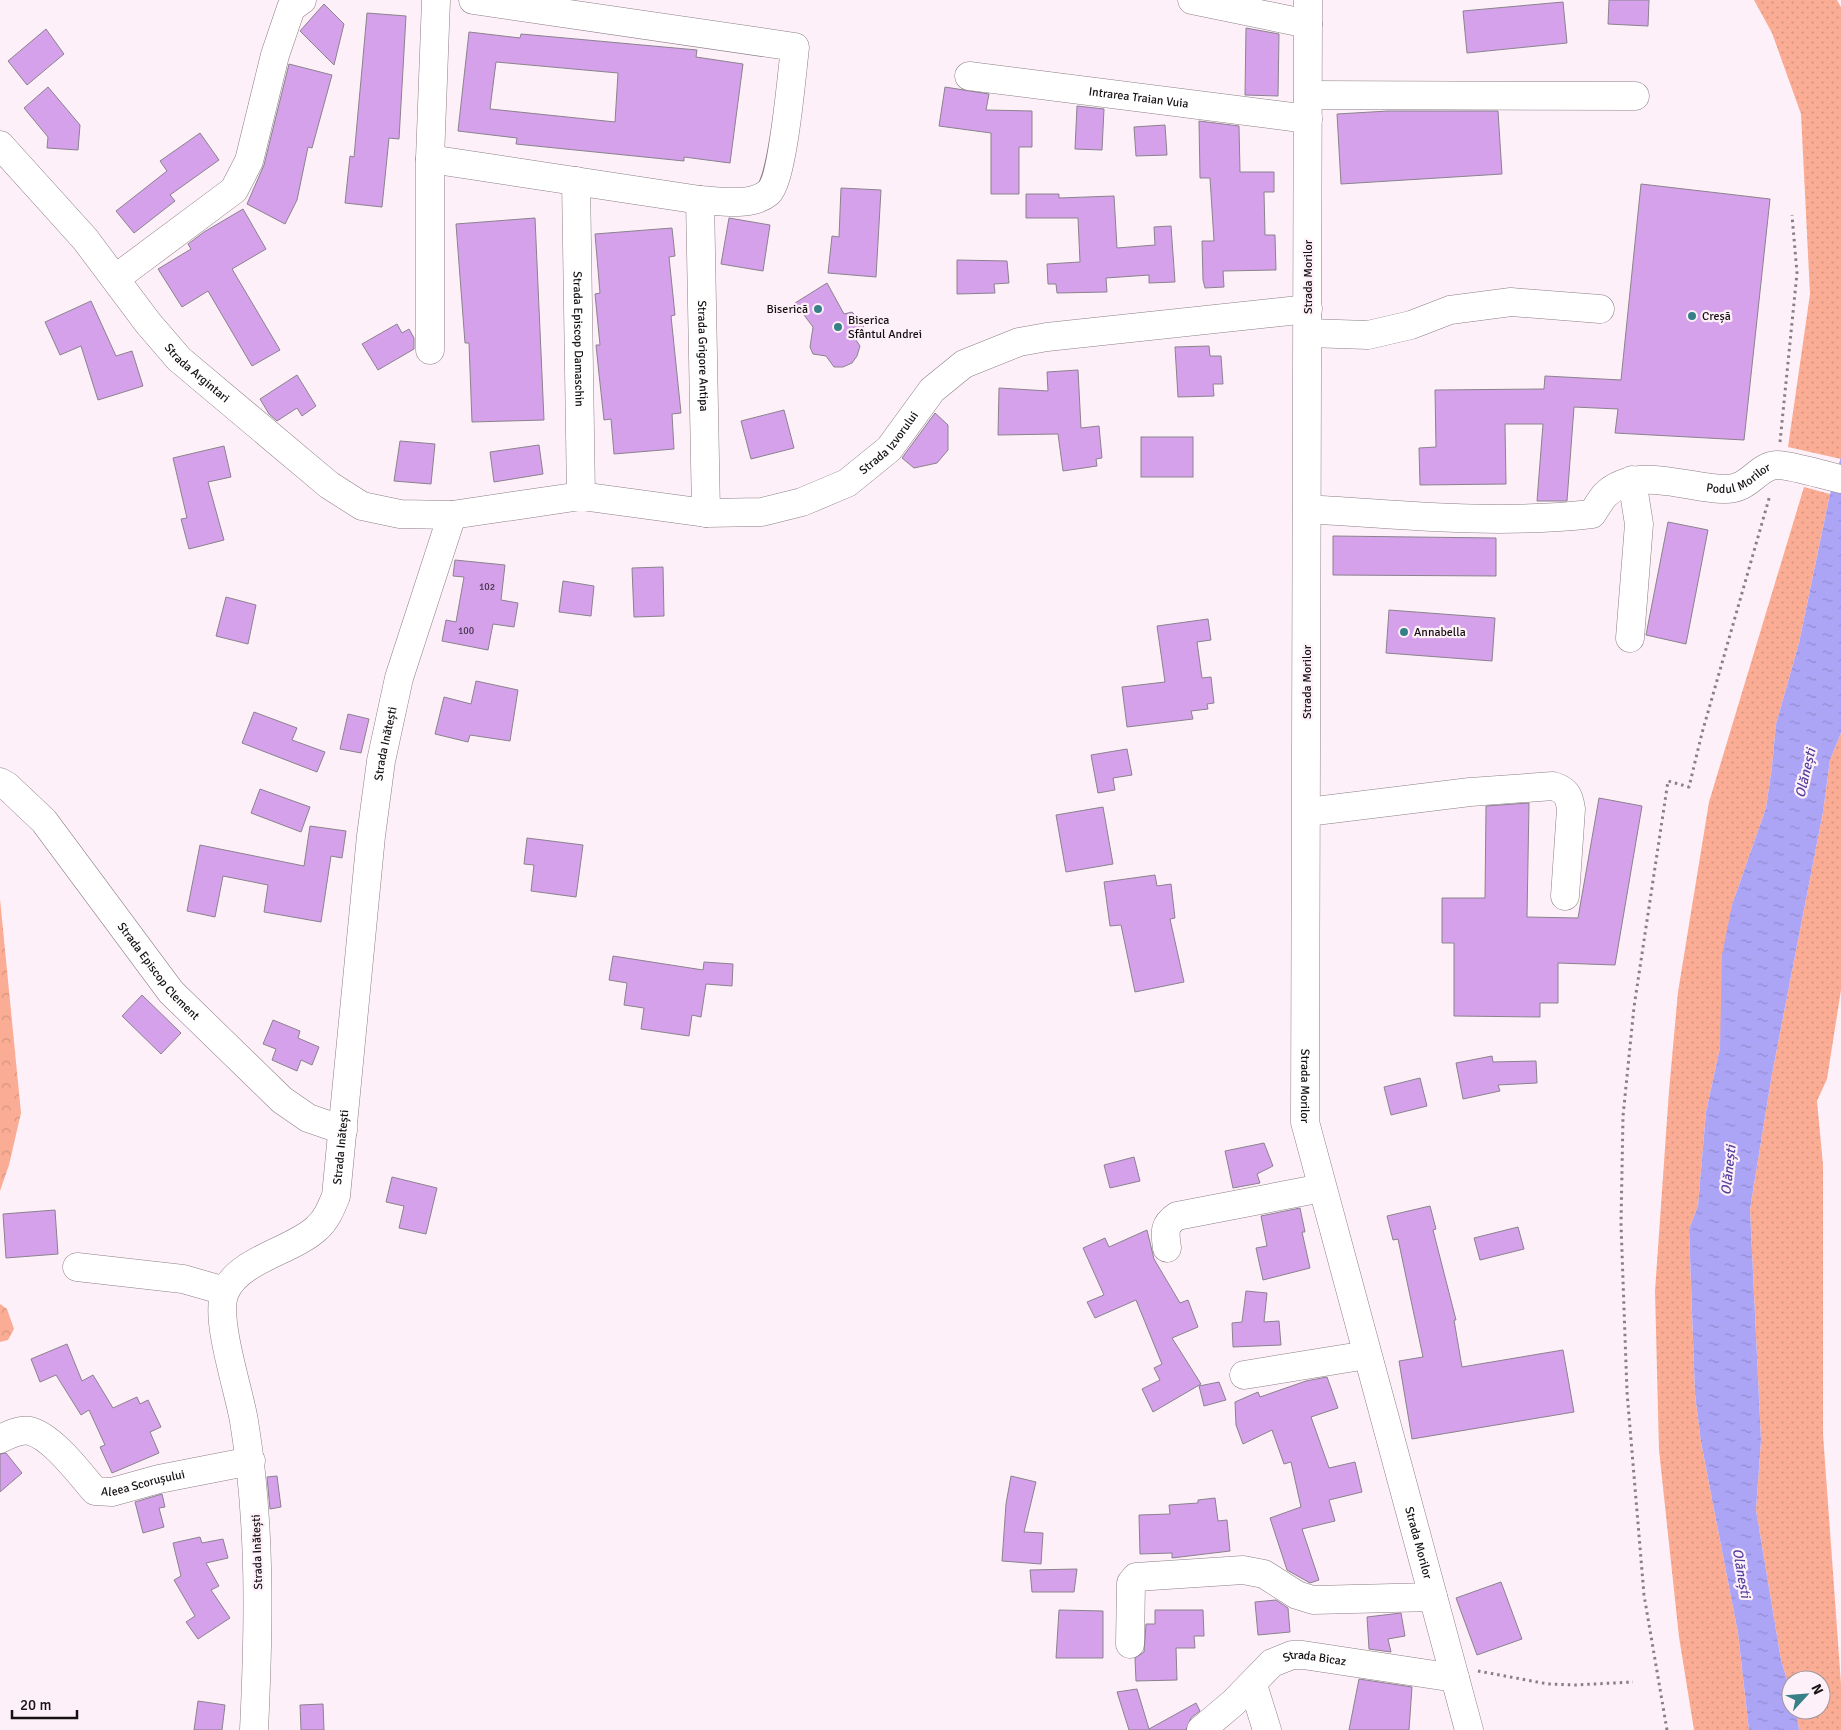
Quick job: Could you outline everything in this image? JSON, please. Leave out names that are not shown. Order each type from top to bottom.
[{"type":"street","points":[[116,278],[234,190],[249,161],[275,55],[291,8],[302,0]]},
{"type":"street","points":[[430,350],[430,159],[436,0]]},
{"type":"street","points":[[430,159],[700,200],[745,201],[769,193],[778,174],[795,47],[473,0]]},
{"type":"street","points":[[1192,0],[1308,12]]},
{"type":"street","name":"Strada Morilor","points":[[1308,12],[1304,1090],[1306,1122],[1322,1188],[1469,1730]]},
{"type":"street","name":"Intrarea Traian Vuia","points":[[969,76],[1308,107],[1635,96]]},
{"type":"street","name":"Strada Argintari","points":[[0,145],[52,200],[116,278],[148,323],[179,359],[329,485],[362,506],[400,514],[452,515]]},
{"type":"street","name":"Strada Episcop Damaschin","points":[[576,180],[581,496]]},
{"type":"street","name":"Strada Grigore Antipa","points":[[700,200],[706,513]]},
{"type":"street","name":"Strada Izvorului","points":[[452,515],[581,496],[706,513],[762,512],[802,502],[847,483],[889,448],[918,406],[948,376],[964,364],[1019,342],[1308,321],[1368,335],[1411,325],[1450,310],[1512,302],[1600,309]]},
{"type":"street","name":"Podul Morilor","points":[[1632,480],[1646,479],[1725,489],[1747,484],[1761,470],[1777,465],[1841,479]]},
{"type":"street","points":[[1307,509],[1472,519],[1559,518],[1592,514],[1606,494],[1632,480],[1640,524],[1630,638]]},
{"type":"street","name":"Strada Inătești","points":[[254,1730],[259,1625],[258,1559],[251,1461],[240,1396],[224,1329],[222,1306],[226,1291],[239,1274],[317,1229],[328,1216],[336,1196],[371,836],[381,760],[399,678],[452,515]]},
{"type":"street","name":"Strada Episcop Clement","points":[[0,782],[7,786],[44,821],[172,992],[282,1100],[308,1118],[343,1130]]},
{"type":"street","points":[[1306,812],[1470,792],[1553,786],[1564,790],[1569,798],[1571,809],[1565,896]]},
{"type":"street","points":[[1167,1248],[1165,1230],[1168,1222],[1177,1216],[1322,1188]]},
{"type":"street","points":[[77,1267],[183,1279],[226,1291]]},
{"type":"street","points":[[1244,1375],[1367,1355]]},
{"type":"street","name":"Aleea Scorușului","points":[[0,1439],[10,1434],[29,1430],[46,1440],[95,1491],[112,1492],[158,1479],[251,1461]]},
{"type":"street","points":[[1130,1644],[1131,1583],[1136,1577],[1142,1576],[1243,1570],[1264,1574],[1297,1596],[1313,1600],[1433,1597]]},
{"type":"street","name":"Strada Bicaz","points":[[1201,1730],[1253,1685],[1272,1663],[1292,1655],[1453,1672]]},
{"type":"street","points":[[1253,1685],[1266,1730]]},
{"type":"path","points":[[1667,1730],[1644,1595],[1627,1392],[1621,1224],[1623,1116],[1634,1007],[1668,781],[1689,787],[1734,616],[1763,526],[1777,465],[1797,273],[1792,215]]},
{"type":"path","points":[[1453,1672],[1548,1684],[1575,1685],[1633,1682]]},
{"type":"green space","points":[[1754,0],[1837,0],[1841,7],[1841,459],[1788,447],[1810,294],[1801,114],[1772,33]]},
{"type":"green space","points":[[1804,487],[1830,494],[1799,643],[1776,724],[1766,808],[1732,905],[1720,1048],[1706,1112],[1698,1206],[1689,1229],[1695,1394],[1701,1442],[1738,1633],[1749,1730],[1694,1730],[1679,1637],[1659,1450],[1655,1291],[1669,1091],[1678,992],[1709,802]]},
{"type":"green space","points":[[1841,733],[1841,990],[1827,1079],[1817,1101],[1823,1165],[1823,1434],[1841,1684],[1841,1730],[1799,1730],[1798,1720],[1831,1720],[1831,1670],[1784,1670],[1781,1660],[1756,1510],[1761,1440],[1750,1209],[1772,1074],[1823,812],[1830,760]]},
{"type":"green space","points":[[0,899],[21,1113],[9,1165],[0,1191]]},
{"type":"green space","points":[[0,1304],[7,1309],[14,1329],[8,1340],[0,1342]]},
{"type":"water","name":"Olănești","points":[[1841,457],[1841,733],[1830,760],[1823,812],[1772,1074],[1750,1209],[1761,1440],[1756,1510],[1784,1670],[1781,1670],[1781,1720],[1798,1720],[1799,1730],[1749,1730],[1738,1633],[1701,1442],[1695,1394],[1689,1229],[1698,1206],[1706,1112],[1720,1048],[1722,955],[1732,905],[1766,808],[1776,724],[1799,643],[1830,494]]},
{"type":"building","points":[[1609,0],[1649,0],[1648,26],[1608,24]]},
{"type":"building","points":[[1563,2],[1567,43],[1467,53],[1463,11]]},
{"type":"building","points":[[324,4],[344,24],[334,65],[300,31]]},
{"type":"building","points":[[367,13],[406,16],[399,139],[389,138],[382,207],[345,203],[350,156],[354,157]]},
{"type":"building","points":[[1246,28],[1279,34],[1278,96],[1245,95]]},
{"type":"building","points":[[46,29],[64,54],[27,85],[8,61]]},
{"type":"building","points":[[469,32],[520,38],[521,34],[697,50],[696,57],[743,64],[730,163],[684,157],[684,161],[516,144],[517,138],[458,131]],"holes":[[[496,62],[618,73],[615,122],[490,109]]]},
{"type":"building","points":[[289,64],[332,75],[312,148],[308,147],[297,200],[285,224],[247,204],[264,165]]},
{"type":"building","points":[[48,87],[80,125],[78,150],[47,148],[48,137],[24,108]]},
{"type":"building","points":[[945,87],[989,94],[986,110],[1032,111],[1032,147],[1019,147],[1019,194],[991,194],[991,133],[939,126]]},
{"type":"building","points":[[1077,106],[1104,109],[1102,150],[1075,149]]},
{"type":"building","points":[[1388,111],[1498,111],[1502,174],[1341,184],[1337,114]]},
{"type":"building","points":[[1199,121],[1239,126],[1240,172],[1274,172],[1274,192],[1264,192],[1265,235],[1275,235],[1276,270],[1223,271],[1224,287],[1205,288],[1203,280],[1202,241],[1214,241],[1210,178],[1200,178]]},
{"type":"building","points":[[1165,125],[1167,155],[1136,156],[1134,127]]},
{"type":"building","points":[[200,133],[219,160],[170,195],[175,201],[134,233],[116,211],[167,171],[160,161]]},
{"type":"building","name":"Creșă","points":[[1641,184],[1770,199],[1744,440],[1615,433],[1618,409],[1574,407],[1567,501],[1537,501],[1543,424],[1505,424],[1506,484],[1420,485],[1419,448],[1436,447],[1435,390],[1544,389],[1545,376],[1621,380]]},
{"type":"building","points":[[841,188],[881,190],[876,277],[828,273],[832,236],[839,237]]},
{"type":"building","points":[[1026,194],[1059,194],[1059,198],[1114,196],[1117,248],[1155,245],[1154,227],[1171,226],[1175,282],[1149,283],[1149,275],[1106,278],[1107,292],[1057,293],[1056,284],[1048,284],[1047,264],[1080,262],[1078,218],[1026,218]]},
{"type":"building","points":[[243,209],[266,249],[232,269],[280,350],[252,366],[208,291],[182,307],[158,269],[191,249],[188,244],[204,232]]},
{"type":"building","points":[[535,218],[544,420],[472,422],[469,343],[465,343],[456,224]]},
{"type":"building","points":[[729,218],[770,225],[763,271],[721,264]]},
{"type":"building","points":[[672,228],[675,256],[669,257],[675,315],[671,316],[681,413],[672,414],[674,449],[614,454],[611,419],[604,420],[596,345],[600,345],[595,294],[600,293],[595,234]]},
{"type":"building","points":[[957,260],[1007,261],[1009,283],[994,284],[995,293],[957,294]]},
{"type":"building","name":"Biserica Sfântul Andrei","points":[[827,283],[844,314],[852,312],[863,324],[864,332],[856,340],[860,346],[857,356],[852,363],[843,367],[834,367],[826,356],[813,354],[810,347],[813,327],[795,303]]},
{"type":"building","points":[[91,301],[116,356],[132,351],[143,386],[98,400],[81,346],[60,355],[45,322]]},
{"type":"building","points":[[397,324],[402,333],[409,329],[414,338],[414,349],[378,370],[362,344]]},
{"type":"building","points":[[1209,346],[1210,356],[1221,356],[1223,384],[1213,384],[1214,396],[1178,397],[1175,347]]},
{"type":"building","points":[[1078,370],[1081,428],[1099,426],[1102,458],[1096,459],[1097,466],[1063,471],[1058,434],[998,435],[999,388],[1048,391],[1047,372]]},
{"type":"building","points":[[297,375],[316,406],[302,416],[297,408],[277,421],[269,414],[260,399]]},
{"type":"building","points":[[784,410],[794,448],[751,459],[741,421]]},
{"type":"building","points":[[935,413],[948,425],[948,450],[937,463],[914,468],[902,458]]},
{"type":"building","points":[[1141,437],[1193,437],[1193,477],[1141,477]]},
{"type":"building","points":[[400,441],[435,444],[431,484],[394,481]]},
{"type":"building","points":[[539,445],[543,474],[494,482],[490,452]]},
{"type":"building","points":[[224,446],[231,477],[208,482],[224,540],[189,549],[181,519],[187,518],[173,458]]},
{"type":"building","points":[[1668,522],[1708,530],[1686,644],[1646,635]]},
{"type":"building","points":[[1333,536],[1496,538],[1496,576],[1333,575]]},
{"type":"building","points":[[455,560],[505,565],[501,600],[518,603],[514,627],[493,624],[488,650],[442,641],[446,620],[456,622],[464,577],[453,576]]},
{"type":"building","points":[[663,567],[664,616],[634,617],[632,568]]},
{"type":"building","points":[[563,581],[594,586],[591,616],[559,612]]},
{"type":"building","points":[[226,597],[256,605],[248,644],[216,636]]},
{"type":"building","points":[[1389,610],[1495,618],[1492,661],[1386,653]]},
{"type":"building","points":[[1208,619],[1211,640],[1197,642],[1202,678],[1211,677],[1214,703],[1207,704],[1208,709],[1191,711],[1193,719],[1127,727],[1122,687],[1165,682],[1157,626]]},
{"type":"building","points":[[476,681],[518,690],[510,741],[470,735],[468,742],[435,734],[444,697],[471,704]]},
{"type":"building","points":[[254,712],[297,728],[292,740],[325,752],[317,772],[242,743]]},
{"type":"building","points":[[348,714],[369,719],[361,753],[340,749]]},
{"type":"building","points":[[1127,749],[1132,775],[1113,778],[1115,790],[1098,793],[1091,755]]},
{"type":"building","points":[[260,789],[310,807],[301,832],[251,813]]},
{"type":"building","points":[[1599,798],[1642,806],[1615,965],[1558,963],[1558,1003],[1540,1003],[1540,1017],[1454,1016],[1454,943],[1442,943],[1442,898],[1485,898],[1486,806],[1529,803],[1527,917],[1578,918]]},
{"type":"building","points":[[1103,807],[1113,864],[1066,872],[1056,815]]},
{"type":"building","points":[[310,826],[346,831],[342,858],[331,856],[321,922],[264,912],[268,885],[223,876],[215,917],[187,911],[200,845],[304,866]]},
{"type":"building","points":[[527,838],[583,845],[576,897],[531,891],[534,865],[524,864]]},
{"type":"building","points":[[1155,875],[1157,886],[1171,884],[1175,918],[1170,919],[1184,982],[1135,992],[1121,925],[1110,926],[1104,882]]},
{"type":"building","points":[[613,956],[703,970],[704,962],[733,964],[732,986],[706,984],[701,1017],[692,1015],[689,1036],[641,1029],[644,1008],[624,1005],[627,983],[609,980]]},
{"type":"building","points":[[142,995],[181,1033],[161,1054],[122,1016]]},
{"type":"building","points":[[273,1020],[300,1031],[298,1038],[319,1047],[312,1065],[301,1060],[297,1071],[272,1060],[276,1049],[263,1044]]},
{"type":"building","points":[[1492,1056],[1493,1062],[1536,1061],[1537,1083],[1498,1085],[1500,1091],[1463,1099],[1456,1063]]},
{"type":"building","points":[[1420,1078],[1427,1106],[1391,1115],[1384,1087]]},
{"type":"building","points":[[1264,1143],[1273,1166],[1257,1174],[1260,1183],[1233,1188],[1225,1151]]},
{"type":"building","points":[[1134,1157],[1140,1181],[1110,1188],[1104,1165]]},
{"type":"building","points":[[392,1177],[437,1188],[426,1234],[399,1228],[404,1206],[386,1202]]},
{"type":"building","points":[[1430,1206],[1436,1229],[1433,1230],[1456,1320],[1454,1320],[1462,1367],[1563,1350],[1574,1412],[1412,1439],[1399,1361],[1423,1357],[1398,1239],[1393,1240],[1387,1216]]},
{"type":"building","points":[[1300,1208],[1305,1232],[1302,1232],[1310,1268],[1263,1280],[1256,1248],[1267,1246],[1261,1216]]},
{"type":"building","points":[[55,1210],[58,1254],[6,1258],[3,1214]]},
{"type":"building","points":[[1518,1227],[1524,1249],[1480,1260],[1474,1238]]},
{"type":"building","points":[[1147,1230],[1154,1259],[1180,1303],[1188,1300],[1198,1327],[1172,1338],[1201,1384],[1153,1412],[1142,1389],[1160,1380],[1154,1368],[1162,1364],[1136,1300],[1095,1318],[1087,1302],[1104,1295],[1083,1248],[1105,1238],[1109,1247]]},
{"type":"building","points":[[1246,1291],[1267,1293],[1264,1322],[1279,1321],[1281,1345],[1233,1347],[1232,1323],[1242,1322]]},
{"type":"building","points":[[67,1344],[82,1381],[93,1375],[113,1408],[137,1397],[140,1404],[148,1400],[161,1427],[150,1432],[159,1453],[112,1473],[100,1447],[105,1445],[89,1410],[81,1415],[56,1375],[40,1382],[31,1359]]},
{"type":"building","points":[[1327,1377],[1338,1408],[1311,1417],[1329,1468],[1355,1462],[1362,1492],[1329,1500],[1335,1521],[1302,1529],[1319,1580],[1310,1583],[1287,1570],[1270,1518],[1301,1507],[1291,1462],[1284,1464],[1272,1430],[1243,1444],[1236,1425],[1235,1402],[1258,1392],[1260,1397],[1306,1381]]},
{"type":"building","points":[[1219,1382],[1226,1400],[1204,1406],[1199,1386]]},
{"type":"building","points":[[6,1453],[22,1473],[0,1492],[0,1454]]},
{"type":"building","points":[[277,1476],[281,1507],[270,1509],[267,1477]]},
{"type":"building","points":[[1011,1476],[1036,1482],[1024,1532],[1043,1533],[1041,1564],[1002,1561],[1006,1504]]},
{"type":"building","points":[[162,1494],[165,1507],[159,1508],[164,1527],[143,1533],[135,1502]]},
{"type":"building","points":[[1215,1498],[1218,1521],[1227,1520],[1230,1551],[1172,1558],[1172,1553],[1140,1554],[1139,1515],[1170,1514],[1169,1505],[1198,1503],[1198,1500]]},
{"type":"building","points":[[200,1537],[202,1543],[223,1539],[228,1558],[206,1563],[219,1586],[211,1590],[230,1618],[198,1639],[186,1622],[195,1616],[174,1580],[181,1576],[173,1543]]},
{"type":"building","points":[[1077,1569],[1074,1592],[1032,1592],[1030,1570]]},
{"type":"building","points":[[1501,1582],[1522,1639],[1477,1655],[1456,1598]]},
{"type":"building","points":[[1276,1600],[1288,1608],[1290,1632],[1258,1635],[1255,1602]]},
{"type":"building","points":[[1059,1610],[1103,1611],[1103,1658],[1056,1658]]},
{"type":"building","points":[[1155,1610],[1203,1610],[1204,1636],[1194,1636],[1195,1648],[1176,1648],[1177,1680],[1136,1681],[1135,1658],[1144,1652],[1146,1624],[1155,1624]]},
{"type":"building","points":[[1401,1613],[1405,1636],[1388,1639],[1391,1652],[1369,1649],[1367,1617]]},
{"type":"building","points":[[1359,1679],[1412,1687],[1409,1730],[1349,1730]]},
{"type":"building","points":[[1137,1689],[1149,1729],[1196,1703],[1200,1711],[1191,1718],[1186,1730],[1129,1730],[1117,1692]]},
{"type":"building","points":[[198,1701],[225,1705],[222,1730],[194,1730]]},
{"type":"building","points":[[323,1704],[324,1730],[301,1730],[300,1705]]},
{"type":"place","name":"Biserică","points":[[818,309]]},
{"type":"place","name":"Creșă","points":[[1692,316]]},
{"type":"place","name":"Biserica Sfântul Andrei","points":[[838,327]]},
{"type":"place","name":"Annabella","points":[[1404,632]]}]
